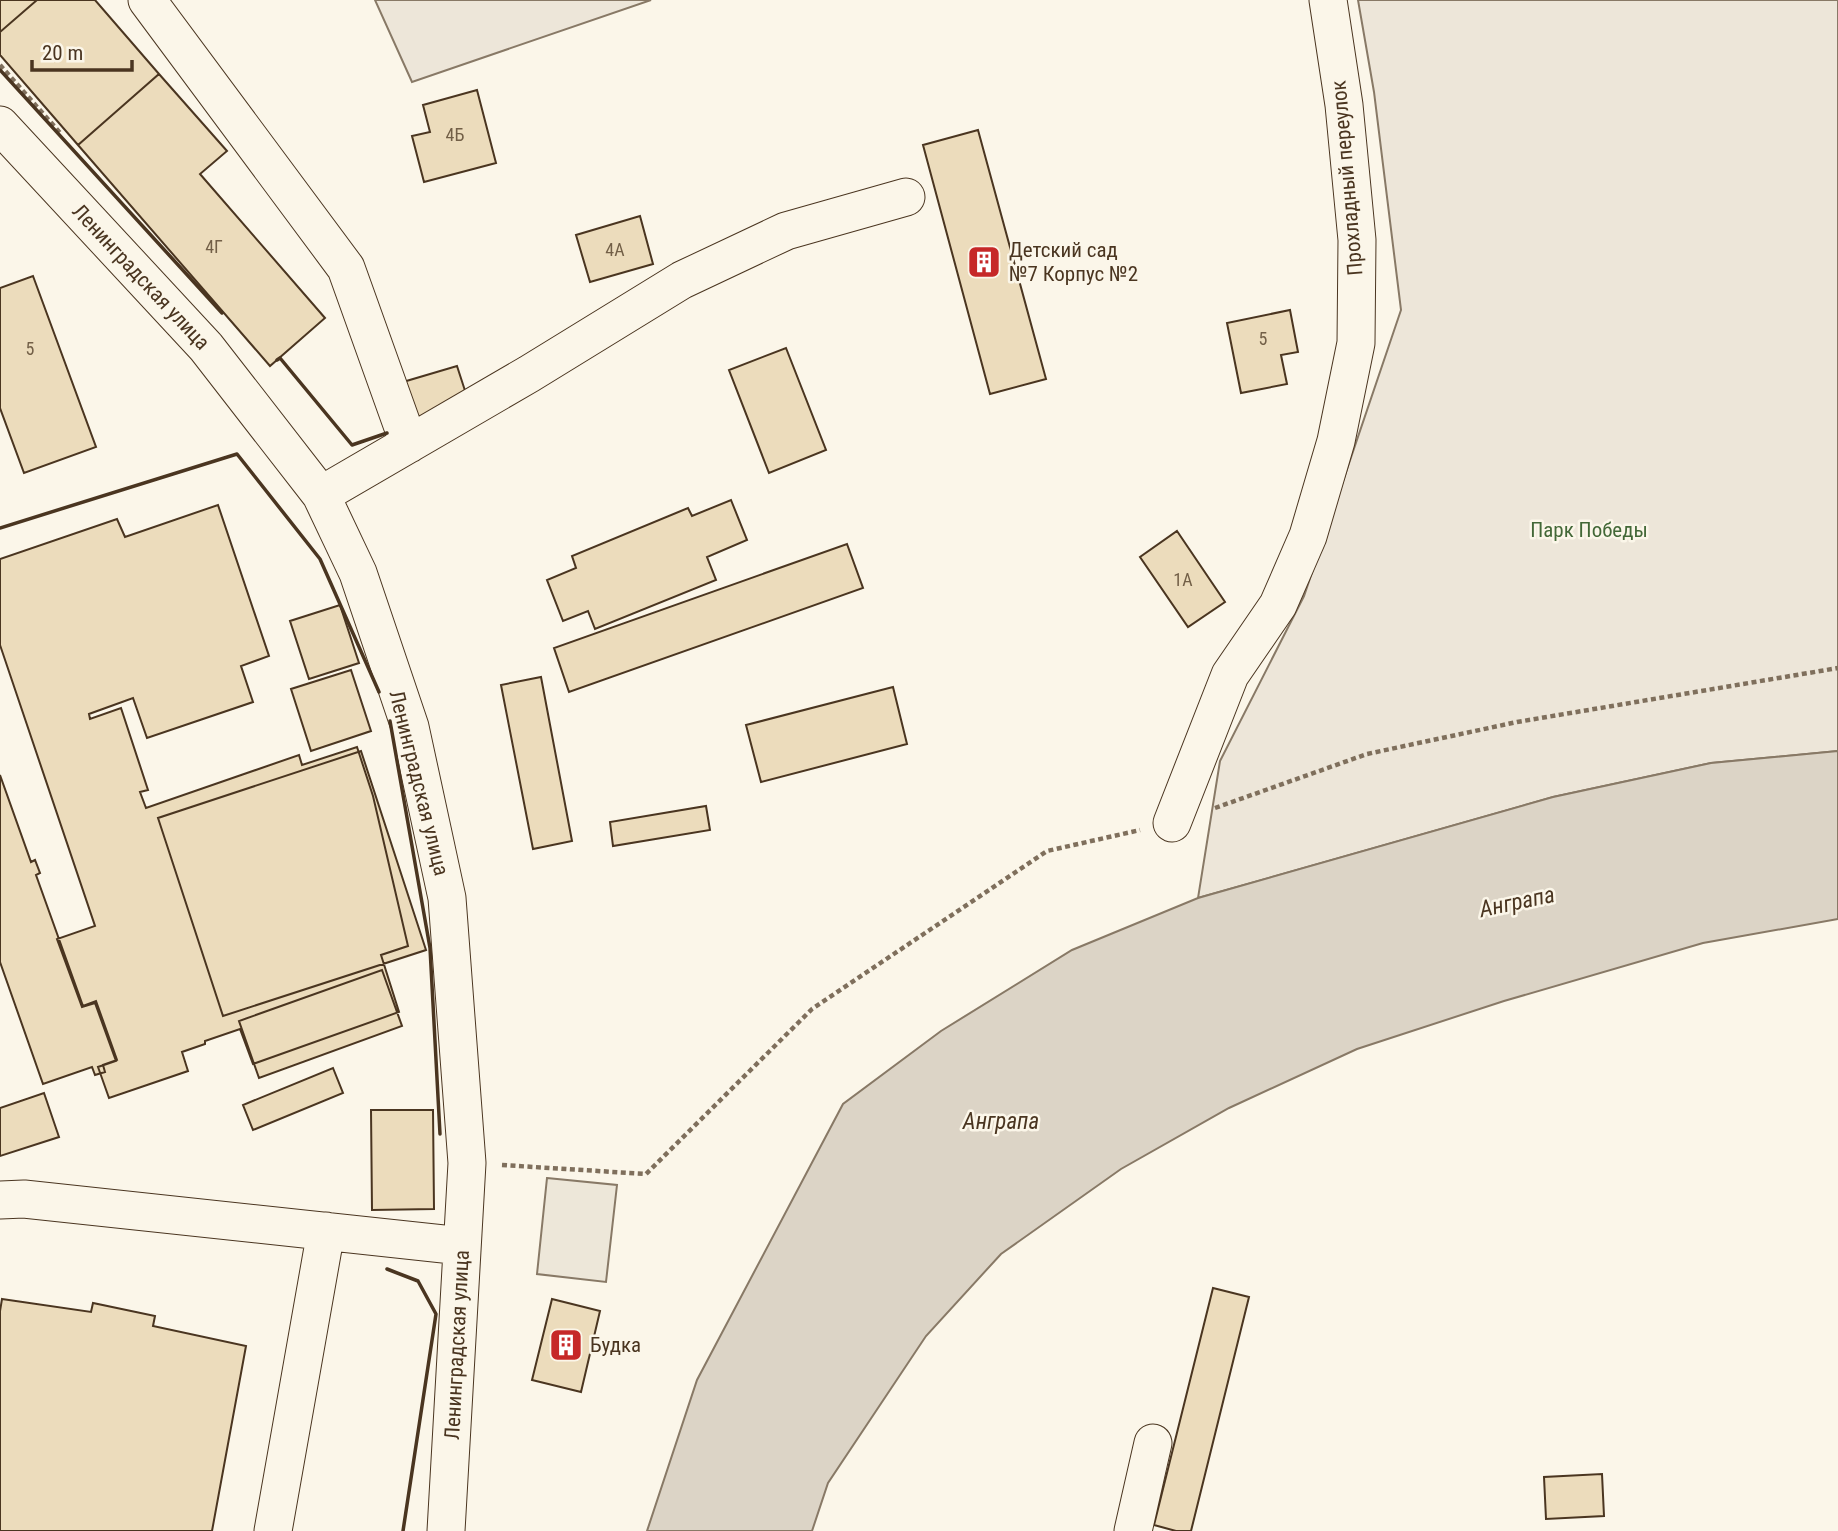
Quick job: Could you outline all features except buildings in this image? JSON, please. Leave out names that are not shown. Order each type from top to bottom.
[{"type":"street","points":[[147,0],[346,268],[409,444]]},
{"type":"street","name":"Прохладный переулок","points":[[1172,823],[1230,675],[1278,605],[1308,536],[1336,441],[1356,343],[1357,240],[1344,105],[1328,0]]},
{"type":"street","name":"Ленинградская улица","points":[[0,125],[206,347],[321,495],[358,573],[410,727],[447,898],[467,1163],[446,1531]]},
{"type":"street","points":[[321,495],[529,374],[682,280],[786,231],[906,197]]},
{"type":"street","points":[[0,1200],[24,1199],[462,1246]]},
{"type":"street","points":[[273,1531],[326,1231]]},
{"type":"street","points":[[1133,1531],[1153,1443]]},
{"type":"path","points":[[495,1164],[646,1174],[812,1009],[1047,851],[1172,823],[1367,754],[1517,722],[1838,668]]},
{"type":"green space","points":[[375,0],[651,0],[412,82]]},
{"type":"green space","name":"Парк Победы","points":[[1358,0],[1838,0],[1838,751],[1711,763],[1553,797],[1198,898],[1220,761],[1304,596],[1401,310],[1374,92]]},
{"type":"shaded area","points":[[547,1178],[617,1185],[606,1282],[537,1274]]},
{"type":"water","name":"Анграпа","points":[[1838,751],[1838,919],[1703,943],[1504,1001],[1357,1049],[1229,1108],[1121,1169],[1001,1254],[926,1336],[828,1483],[812,1531],[647,1531],[697,1380],[843,1104],[941,1031],[1072,950],[1198,898],[1553,797],[1711,763]]},
{"type":"wall","points":[[0,70],[222,313]]},
{"type":"wall","points":[[277,360],[280,358],[352,445],[387,433]]},
{"type":"wall","points":[[0,528],[237,454],[320,559],[379,692]]},
{"type":"wall","points":[[390,721],[430,948],[440,1134]]},
{"type":"wall","points":[[387,1269],[418,1281],[436,1314],[403,1531]]},
{"type":"place","name":"Детский сад №7 Корпус №2","points":[[984,262]]},
{"type":"place","name":"Будка","points":[[566,1345]]}]
